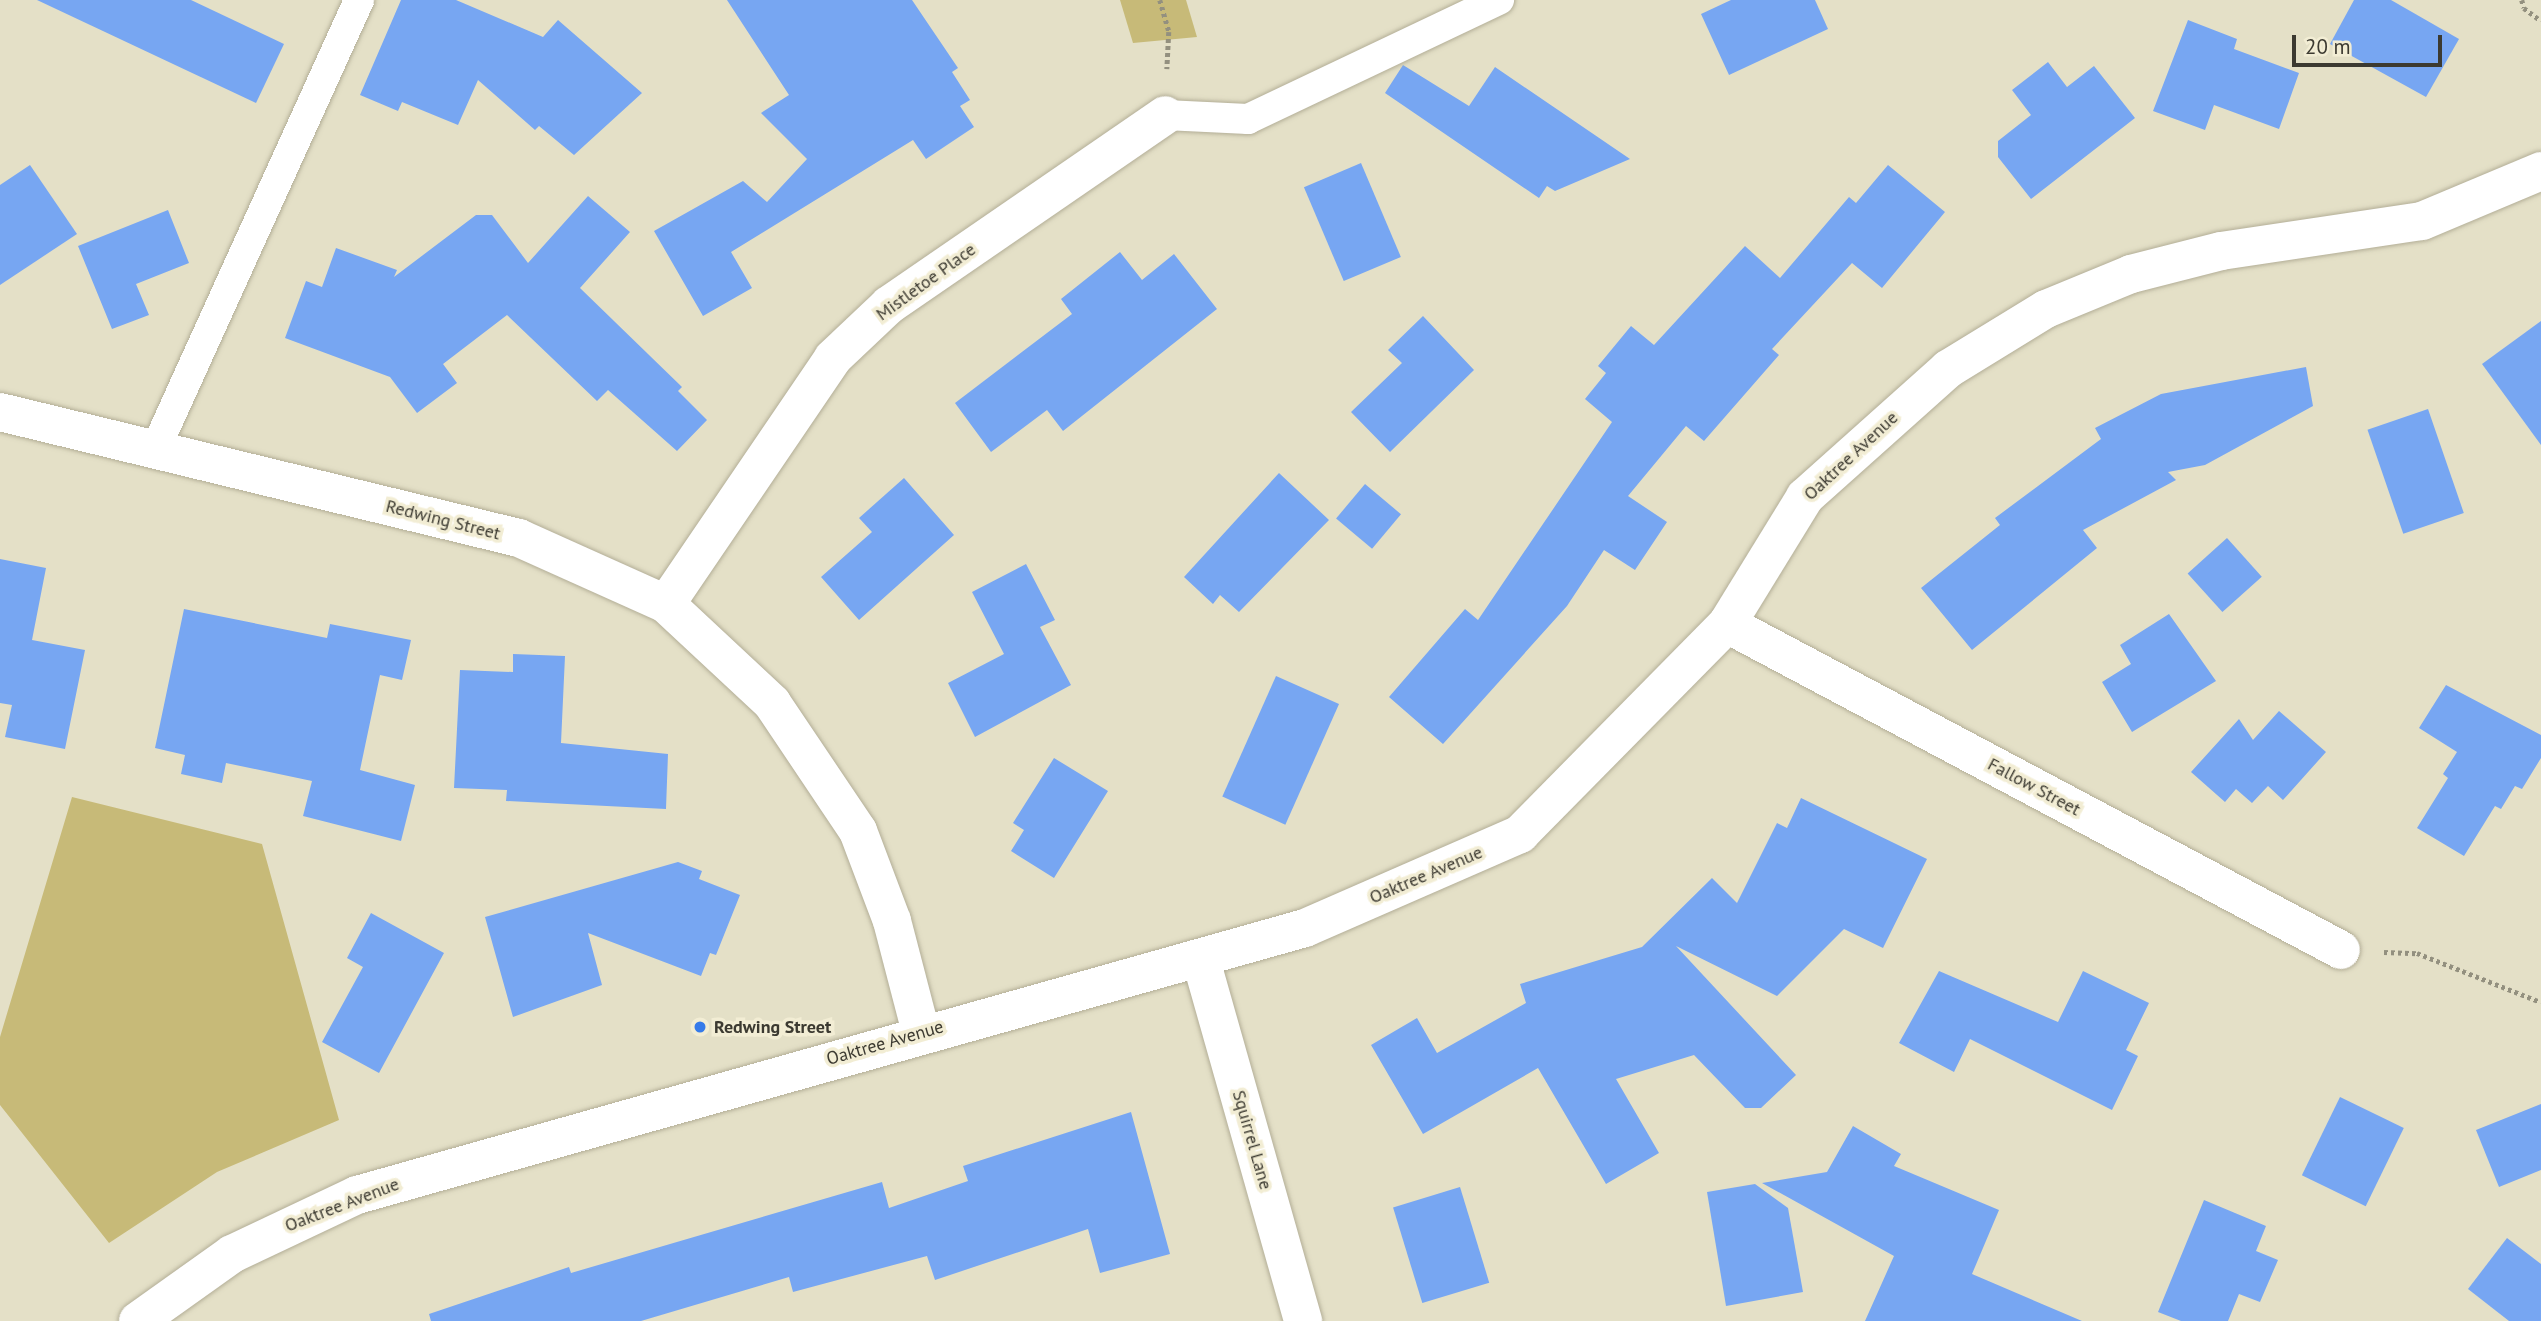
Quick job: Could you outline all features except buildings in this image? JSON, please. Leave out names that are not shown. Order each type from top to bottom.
[{"type":"street","name":"Mistletoe Place","points":[[666,604],[791,412],[833,358],[889,305],[1165,116]]},
{"type":"street","name":"Oaktree Avenue","points":[[138,1321],[232,1254],[357,1195],[921,1032],[1200,960],[1305,928],[1520,834],[1727,624],[1805,497],[1948,369],[2046,309],[2131,274],[2221,251],[2422,221],[2541,171]]},
{"type":"street","name":"Redwing Street","points":[[0,412],[519,538],[666,604],[772,703],[858,831],[892,921],[921,1032]]},
{"type":"street","name":"Fallow Street","points":[[1727,624],[2341,950]]},
{"type":"street","name":"Squirrel Lane","points":[[1200,960],[1303,1321]]},
{"type":"lane","points":[[155,450],[359,0]]},
{"type":"lane","points":[[1165,116],[1248,119],[1499,0]]},
{"type":"path","points":[[1160,0],[1169,32],[1165,116]]},
{"type":"path","points":[[2522,0],[2541,21]]},
{"type":"path","points":[[2341,950],[2417,953],[2541,1002]]},
{"type":"shaded area","points":[[1120,0],[1186,0],[1197,37],[1133,43]]},
{"type":"shaded area","points":[[72,797],[262,844],[339,1120],[217,1172],[109,1243],[0,1105],[0,1037]]},
{"type":"place","name":"Redwing Street","points":[[700,1027]]}]
